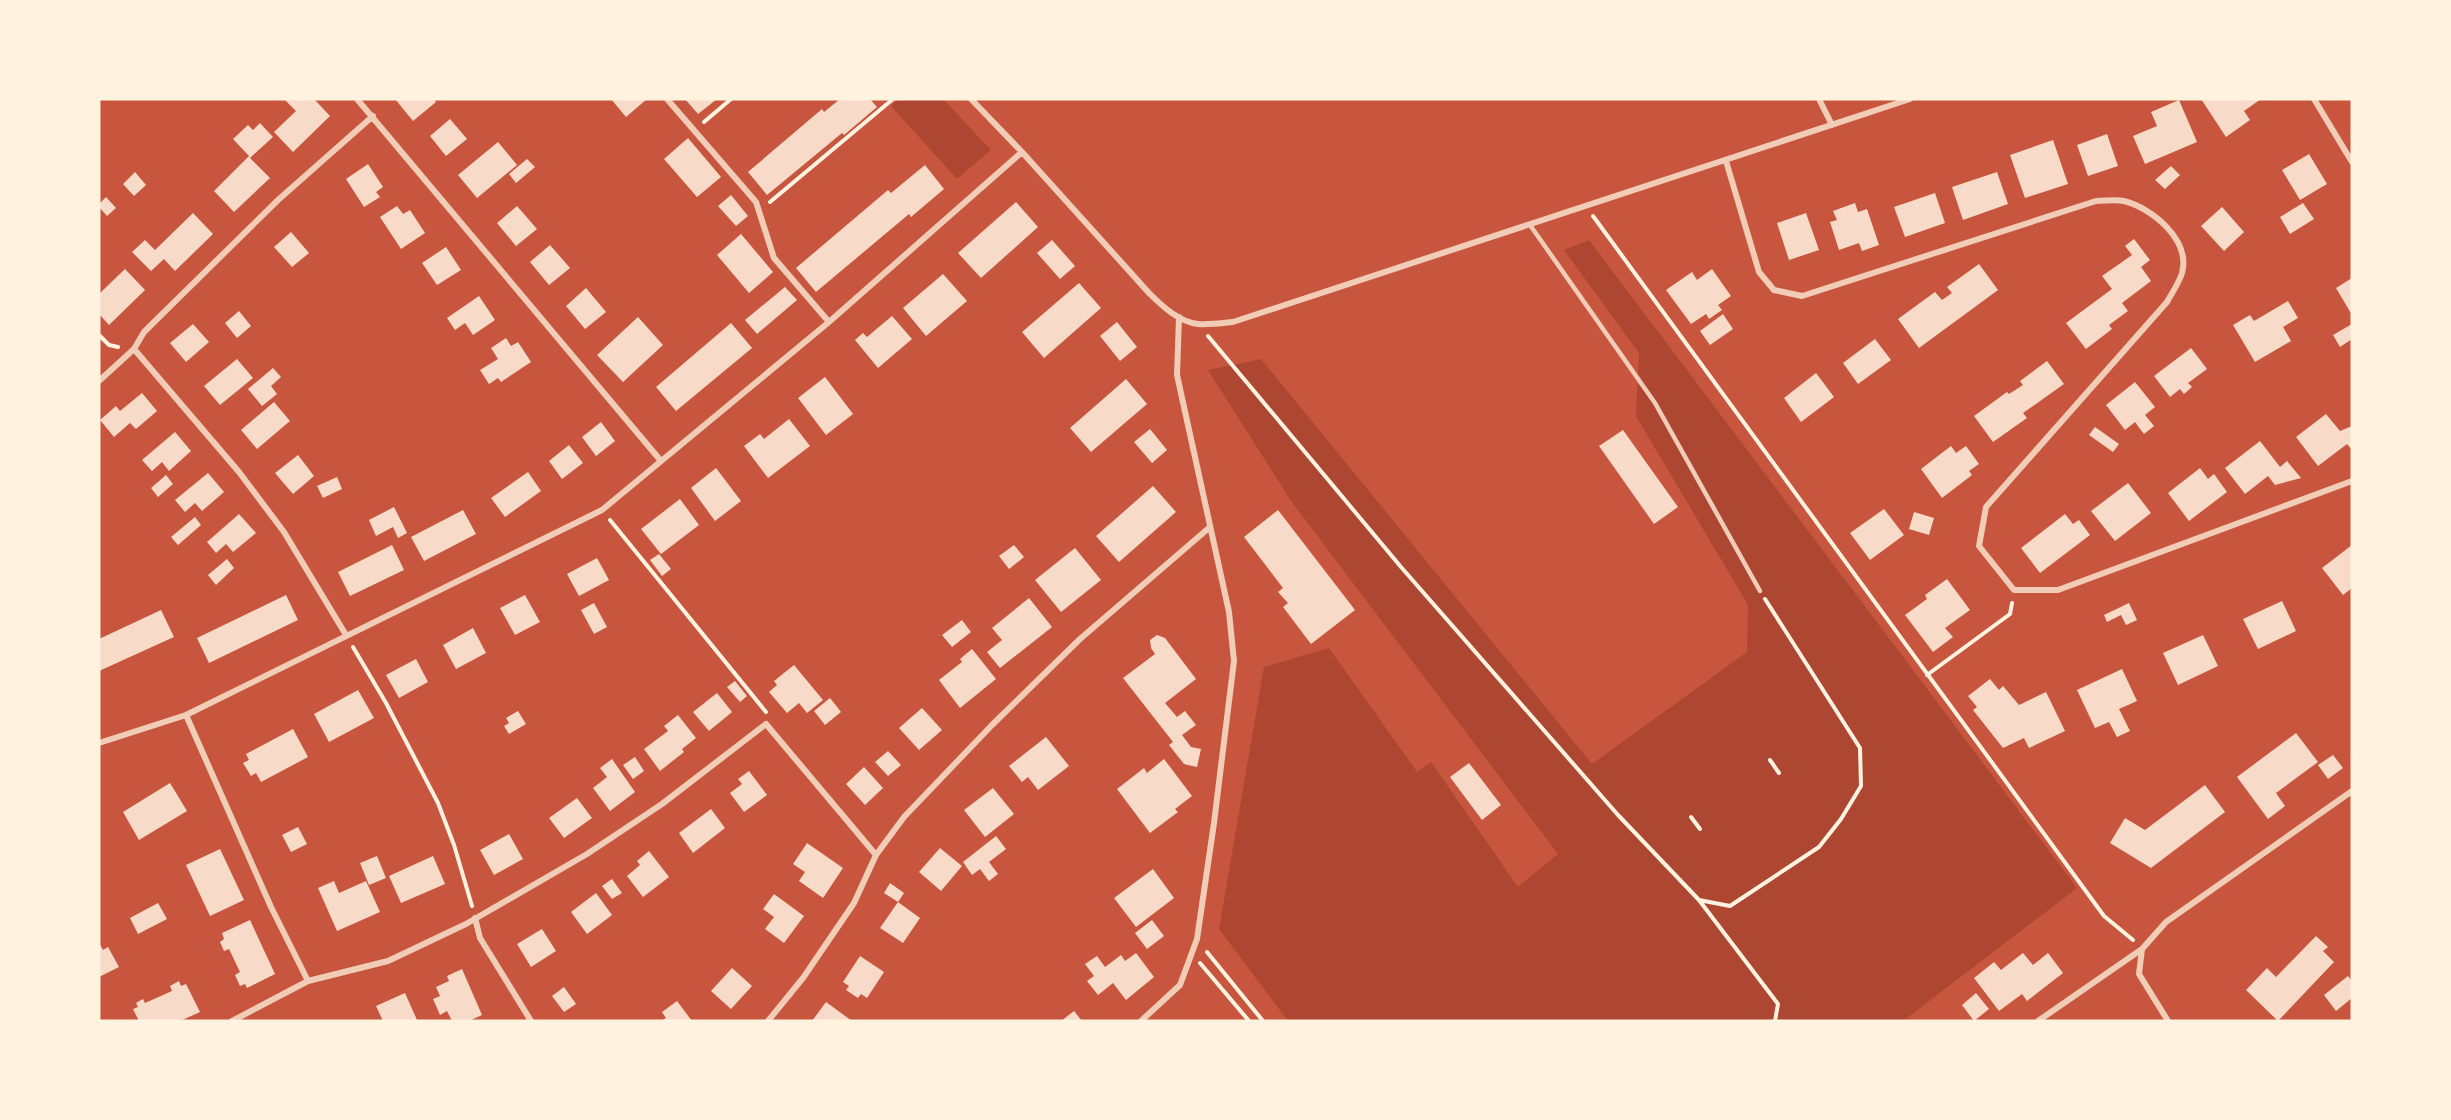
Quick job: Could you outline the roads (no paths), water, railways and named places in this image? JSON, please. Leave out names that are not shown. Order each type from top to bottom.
[{"type":"street","points":[[357,99],[661,461]]},
{"type":"street","points":[[667,99],[756,202],[774,258],[829,321]]},
{"type":"street","points":[[971,99],[1162,306],[1179,317],[1198,324],[1233,322],[1910,99]]},
{"type":"street","points":[[1819,99],[1832,125]]},
{"type":"street","points":[[2314,99],[2352,162]]},
{"type":"street","points":[[99,381],[134,349],[144,332],[278,200],[373,116]]},
{"type":"street","points":[[99,743],[186,715],[602,510],[829,321],[1022,152]]},
{"type":"street","points":[[1726,161],[1759,272],[1774,290],[1802,296],[2096,201],[2121,200],[2141,207],[2160,220],[2174,238],[2182,255],[2182,273],[2167,302],[1986,507],[1979,546],[2014,590],[2058,590],[2352,481]]},
{"type":"street","points":[[1141,1021],[1180,985],[1197,939],[1214,824],[1233,661],[1229,612],[1177,375],[1179,317]]},
{"type":"street","points":[[134,349],[246,480],[284,532],[346,635]]},
{"type":"street","points":[[768,1021],[803,978],[854,903],[876,855],[904,818],[992,725],[1080,639],[1210,527]]},
{"type":"street","points":[[186,715],[271,907],[308,981]]},
{"type":"street","points":[[232,1021],[308,981],[387,961],[475,918],[587,854],[719,762],[766,724],[876,855]]},
{"type":"street","points":[[2038,1021],[2142,949],[2166,922],[2352,791]]},
{"type":"street","points":[[475,918],[480,938],[531,1021]]},
{"type":"street","points":[[2142,949],[2139,974],[2168,1021]]},
{"type":"lane","points":[[1530,225],[1655,403],[1760,591]]}]
